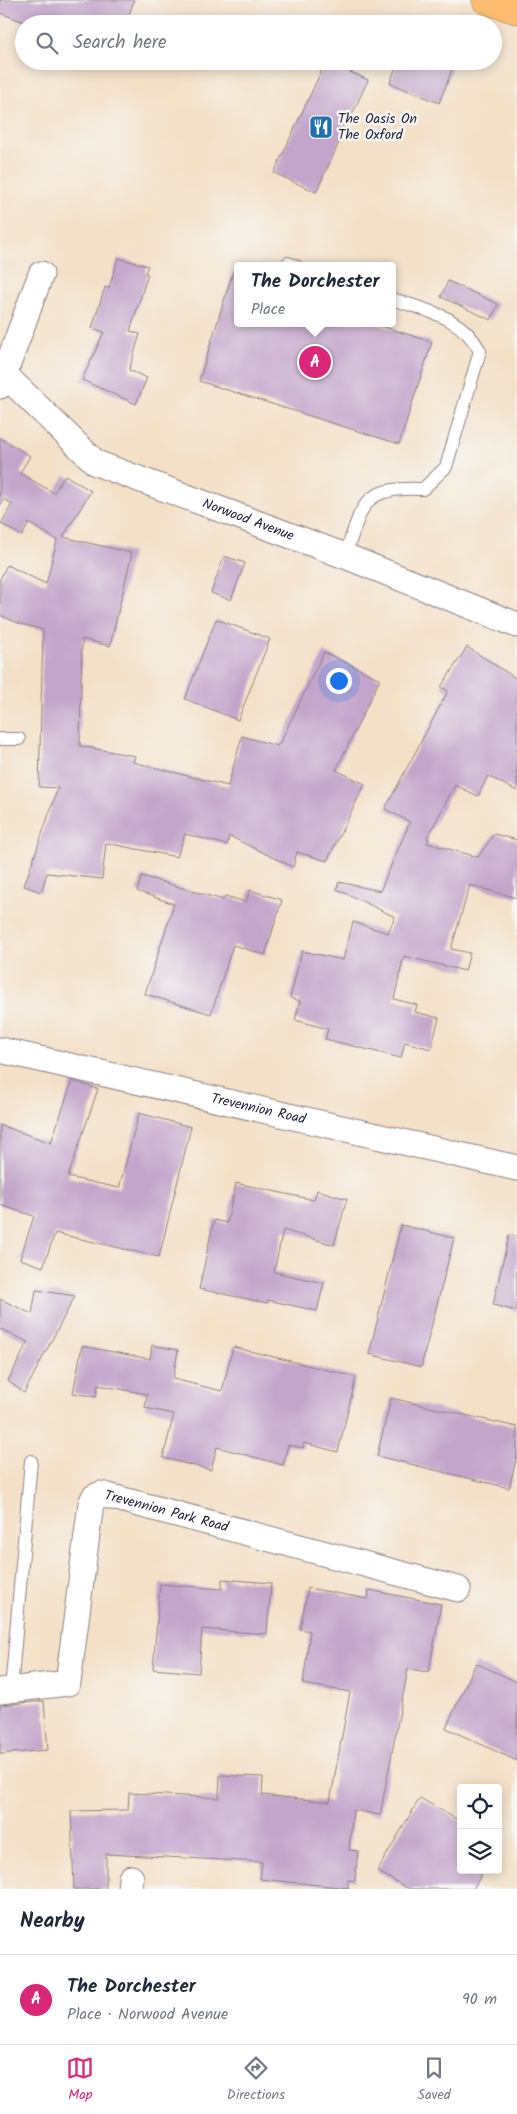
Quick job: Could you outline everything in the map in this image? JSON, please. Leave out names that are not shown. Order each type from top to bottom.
[{"type":"main road","points":[[486,0],[517,10]]},
{"type":"street","name":"Norwood Avenue","points":[[41,274],[3,381],[96,463],[345,556],[517,625]]},
{"type":"street","name":"Trevennion Road","points":[[0,1050],[517,1168]]},
{"type":"street","name":"Trevennion Park Road","points":[[6,1690],[68,1683],[91,1503],[94,1497],[101,1494],[458,1589]]},
{"type":"lane","points":[[345,556],[362,508],[377,493],[403,488],[423,489],[446,467],[480,351],[472,335],[450,318],[396,300]]},
{"type":"lane","points":[[0,739],[19,739]]},
{"type":"lane","points":[[6,1690],[31,1461]]},
{"type":"building","points":[[0,0],[134,0],[129,15],[15,15],[15,18],[0,13]]},
{"type":"building","name":"The Oasis On The Oxford","points":[[322,70],[346,70],[368,80],[316,192],[274,173]]},
{"type":"building","points":[[395,70],[452,70],[439,103],[390,83]]},
{"type":"building","points":[[118,258],[148,266],[145,273],[148,274],[130,331],[140,334],[129,370],[147,378],[136,404],[82,380],[104,332],[92,328],[105,287],[109,288]]},
{"type":"building","points":[[233,272],[234,327],[385,327],[432,342],[399,444],[199,381]]},
{"type":"building","points":[[448,281],[498,304],[491,320],[441,297]]},
{"type":"building","points":[[0,438],[30,456],[20,473],[54,493],[65,475],[91,491],[63,537],[132,553],[110,646],[82,639],[80,746],[135,756],[133,762],[228,786],[242,736],[277,746],[280,743],[324,652],[380,679],[336,770],[365,784],[327,861],[297,852],[293,867],[229,836],[227,845],[185,834],[177,857],[106,843],[102,879],[47,873],[41,892],[24,886],[58,788],[39,787],[43,630],[18,623],[0,615],[0,579],[7,565],[46,584],[57,540],[29,523],[22,536],[1,524],[12,504],[4,499],[0,506]]},
{"type":"building","points":[[224,556],[245,563],[231,600],[211,593]]},
{"type":"building","points":[[216,619],[270,639],[238,720],[185,699]]},
{"type":"building","points":[[467,647],[517,679],[517,791],[488,776],[478,796],[455,785],[427,838],[429,839],[427,843],[478,857],[494,834],[517,840],[517,898],[470,885],[451,949],[470,953],[465,971],[404,956],[394,999],[417,1005],[415,1012],[439,1018],[431,1049],[405,1042],[401,1058],[325,1039],[328,1029],[295,1020],[300,1001],[290,998],[302,951],[343,960],[353,922],[388,933],[395,917],[337,889],[339,882],[380,891],[410,822],[385,809],[448,691],[441,687]]},
{"type":"building","points":[[142,876],[223,900],[225,896],[246,902],[250,890],[282,900],[265,955],[233,945],[211,1014],[145,994],[174,904],[137,891]]},
{"type":"building","points":[[72,1081],[98,1089],[68,1177],[119,1188],[139,1113],[191,1127],[159,1257],[55,1233],[43,1267],[20,1259],[34,1216],[0,1205],[0,1125],[51,1143]]},
{"type":"building","points":[[236,1183],[314,1200],[317,1190],[347,1199],[334,1245],[283,1230],[274,1272],[324,1283],[317,1311],[268,1300],[267,1303],[199,1289],[214,1220],[227,1223]]},
{"type":"building","points":[[401,1225],[454,1238],[421,1367],[369,1354]]},
{"type":"building","points":[[509,1235],[517,1236],[517,1311],[493,1305]]},
{"type":"building","points":[[36,1290],[75,1296],[24,1393],[8,1381],[28,1342],[0,1329],[0,1299],[32,1314]]},
{"type":"building","points":[[152,1345],[178,1350],[173,1379],[222,1391],[233,1347],[356,1377],[338,1452],[304,1443],[303,1448],[288,1445],[283,1465],[217,1447],[211,1470],[163,1458],[174,1414],[145,1408],[147,1394],[98,1385],[96,1397],[73,1393],[82,1346],[150,1359]]},
{"type":"building","points":[[391,1398],[517,1427],[517,1456],[509,1488],[377,1456]]},
{"type":"building","points":[[222,1579],[271,1583],[267,1634],[202,1629],[199,1673],[153,1669],[160,1584],[222,1589]]},
{"type":"building","points":[[308,1588],[368,1599],[369,1590],[441,1604],[429,1672],[408,1669],[380,1815],[353,1810],[349,1850],[358,1851],[355,1881],[348,1880],[348,1888],[260,1879],[262,1862],[106,1854],[106,1889],[74,1889],[71,1811],[128,1810],[129,1793],[219,1798],[220,1775],[263,1777],[262,1795],[330,1802],[350,1692],[303,1684],[310,1631],[300,1629]]},
{"type":"building","points":[[476,1663],[517,1682],[517,1761],[446,1728]]},
{"type":"building","points":[[44,1701],[48,1750],[0,1754],[0,1705]]},
{"type":"building","points":[[420,1798],[457,1820],[457,1874],[482,1874],[473,1889],[409,1889],[377,1871]]},
{"type":"place","name":"The Oasis On The Oxford","points":[[321,127]]},
{"type":"place","name":"The Dorchester","points":[[315,362]]}]
